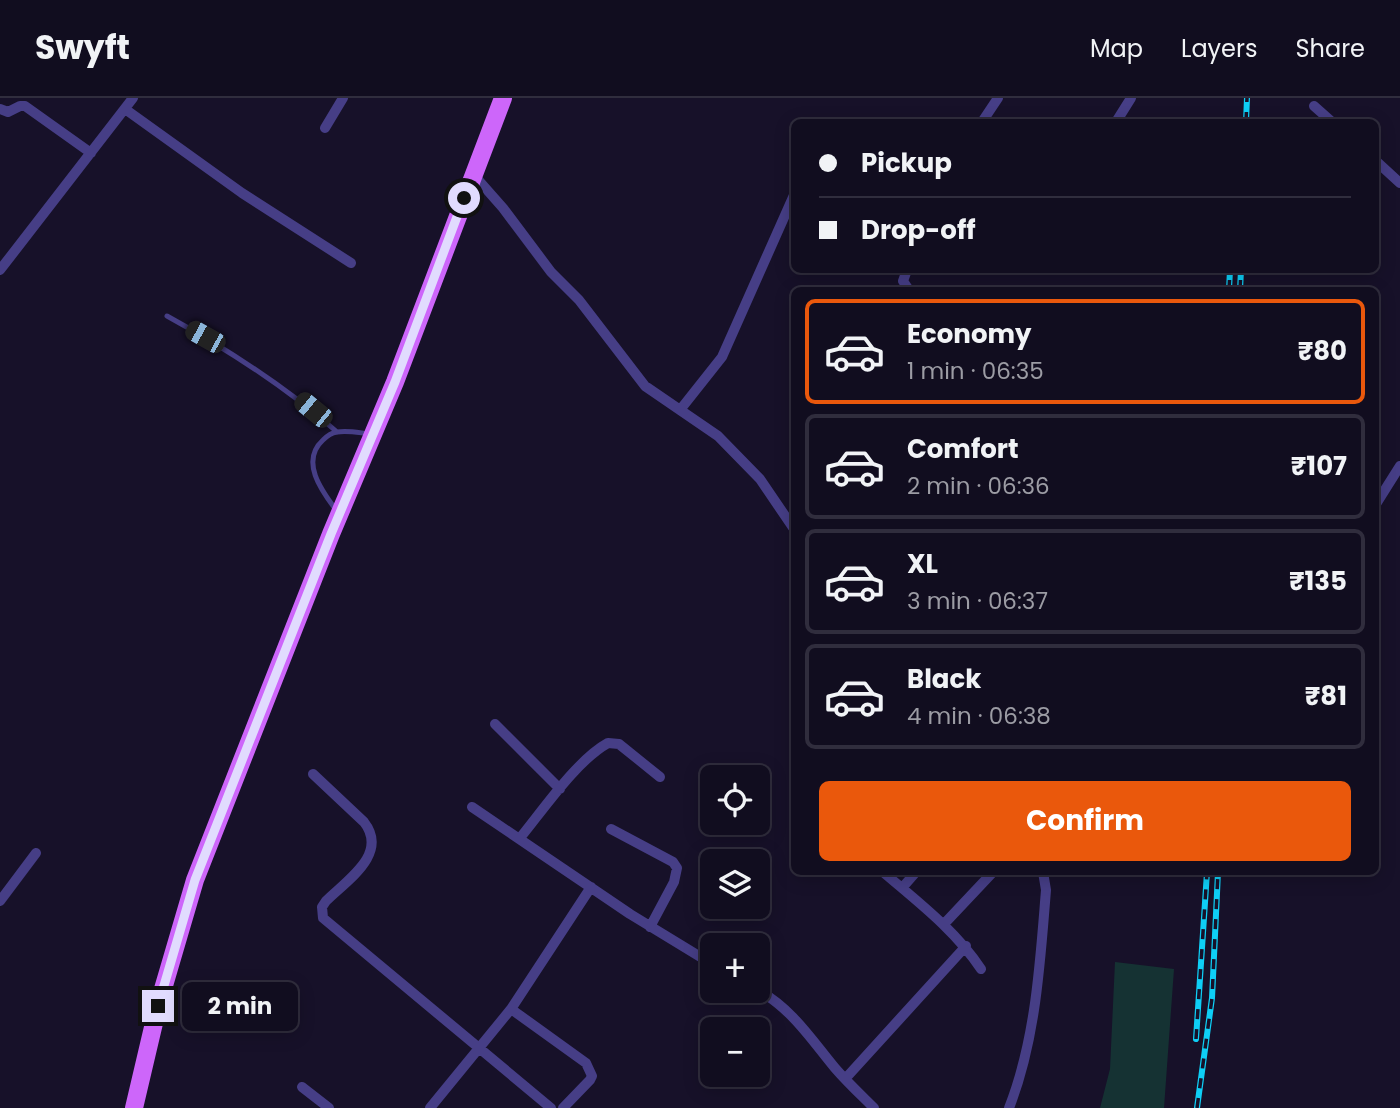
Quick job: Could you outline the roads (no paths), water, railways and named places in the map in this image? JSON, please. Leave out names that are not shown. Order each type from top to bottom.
[{"type":"main road","points":[[134,1108],[158,1006],[195,880],[374,434],[503,98]]},
{"type":"street","points":[[0,270],[133,98]]},
{"type":"street","points":[[324,128],[343,98]]},
{"type":"street","points":[[984,119],[998,98]]},
{"type":"street","points":[[1118,119],[1130,98]]},
{"type":"street","points":[[0,109],[8,112],[25,106],[91,153]]},
{"type":"street","points":[[1314,106],[1329,119]]},
{"type":"street","points":[[125,109],[242,193],[351,262]]},
{"type":"street","points":[[1379,164],[1400,183]]},
{"type":"street","points":[[473,174],[503,208],[544,264],[579,300],[645,386],[718,436],[760,480],[791,525]]},
{"type":"street","points":[[680,410],[722,357],[791,202]]},
{"type":"street","points":[[1379,499],[1400,466]]},
{"type":"street","points":[[495,724],[560,789]]},
{"type":"street","points":[[520,838],[560,789],[592,755],[608,743],[619,744],[660,777]]},
{"type":"street","points":[[313,775],[364,822],[374,841],[369,856],[322,907],[323,918],[551,1108]]},
{"type":"street","points":[[472,807],[650,927],[700,957]]},
{"type":"street","points":[[611,829],[673,862],[677,868],[674,882],[650,927]]},
{"type":"street","points":[[0,901],[36,853]]},
{"type":"street","points":[[887,875],[944,924],[965,946],[981,969]]},
{"type":"street","points":[[902,888],[913,875]]},
{"type":"street","points":[[944,924],[990,875]]},
{"type":"street","points":[[1009,1108],[1023,1066],[1035,1003],[1046,890],[1044,875]]},
{"type":"street","points":[[430,1108],[511,1009],[591,887]]},
{"type":"street","points":[[845,1079],[965,946]]},
{"type":"street","points":[[770,997],[792,1014],[845,1079],[874,1108]]},
{"type":"street","points":[[511,1009],[586,1063],[591,1070],[590,1080],[563,1108]]},
{"type":"street","points":[[302,1087],[330,1108]]},
{"type":"lane","points":[[167,316],[257,370],[297,398],[337,432]]},
{"type":"lane","points":[[340,515],[314,475],[314,451],[327,435],[337,432],[374,434]]},
{"type":"railway","points":[[1246,119],[1247,98]]},
{"type":"railway","points":[[1229,287],[1230,273]]},
{"type":"railway","points":[[1240,287],[1241,273]]},
{"type":"railway","points":[[1196,1039],[1207,875]]},
{"type":"railway","points":[[1197,1108],[1212,998],[1218,875]]}]
